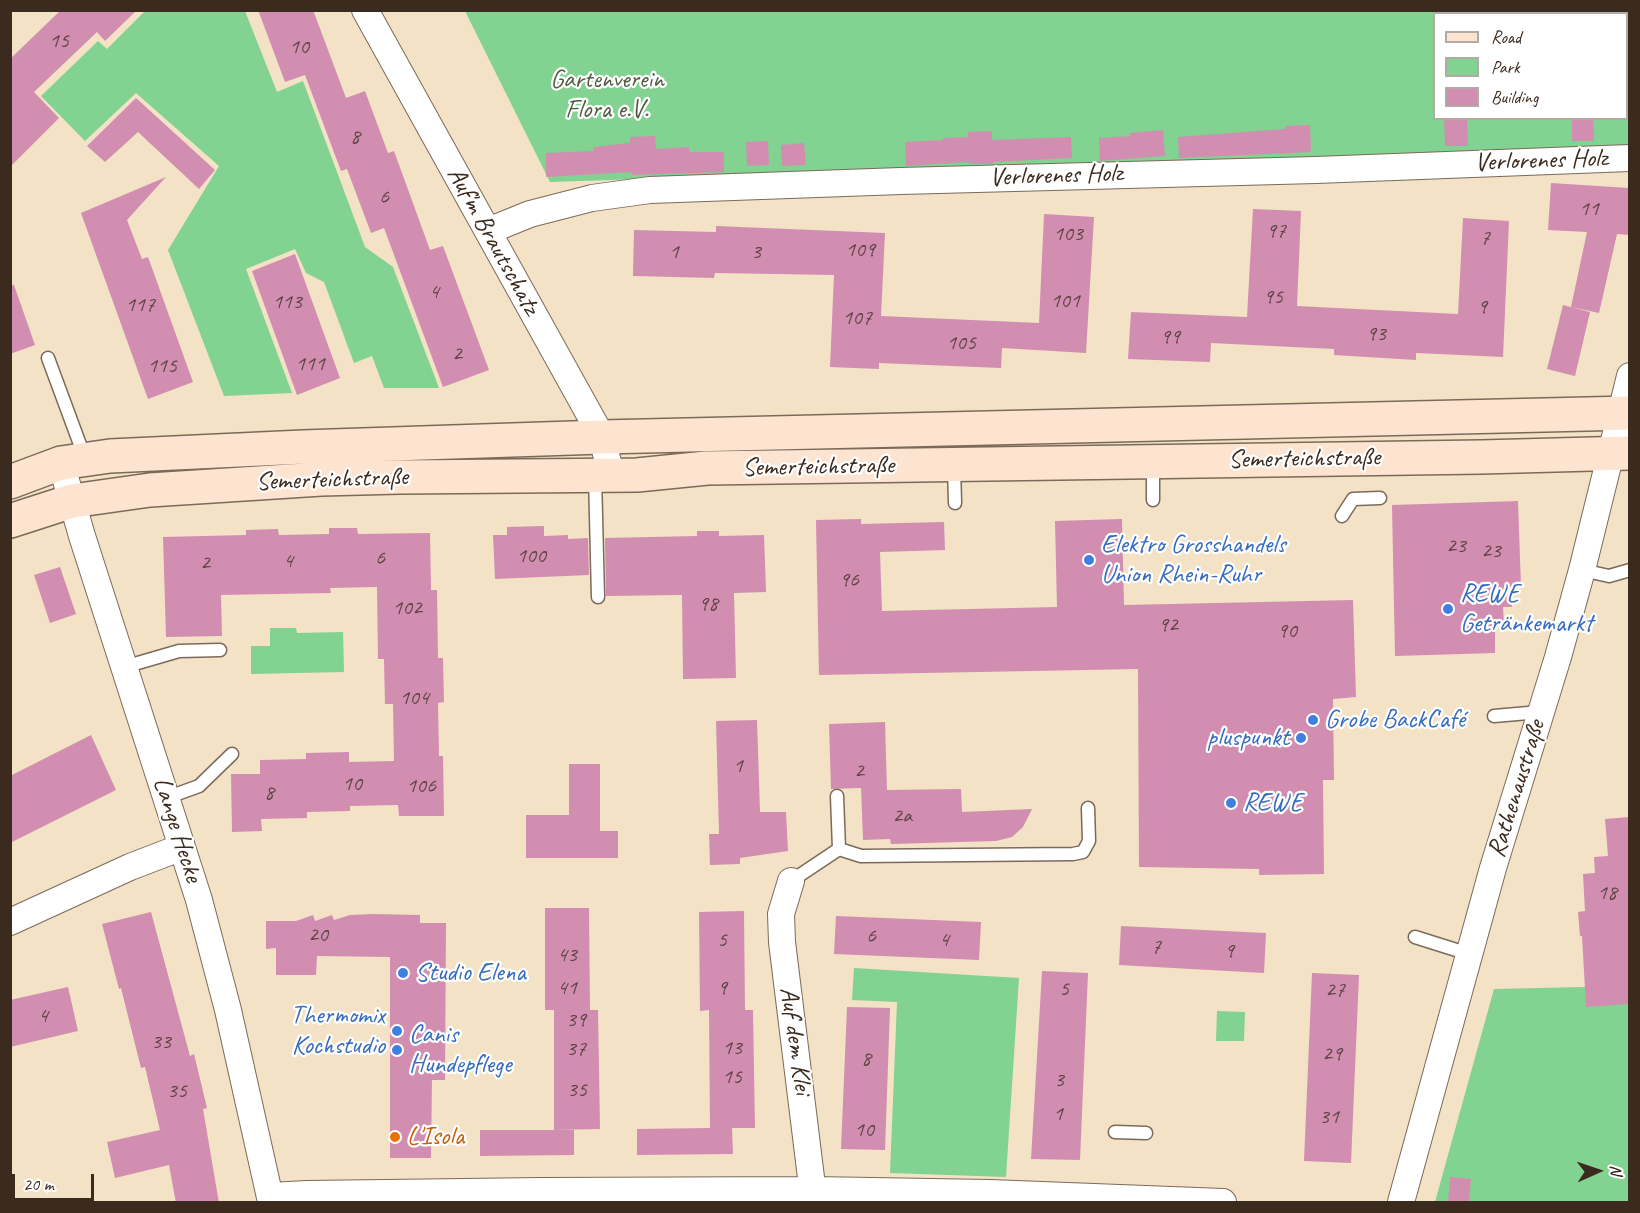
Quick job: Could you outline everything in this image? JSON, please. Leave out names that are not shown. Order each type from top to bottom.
[{"type":"main road","name":"Semerteichstraße","points":[[10,482],[73,461],[110,456],[303,447],[602,436],[1625,413]]},
{"type":"main road","name":"Semerteichstraße","points":[[10,521],[72,501],[150,490],[273,482],[400,477],[637,475],[707,468],[1620,453]]},
{"type":"street","name":"Auf'm Brautschatz","points":[[365,10],[602,436],[603,475]]},
{"type":"street","name":"Verlorenes Holz","points":[[488,231],[530,214],[592,198],[650,190],[1629,158]]},
{"type":"street","name":"Rathenaustraße","points":[[1401,1203],[1469,954],[1582,570],[1620,453],[1629,376]]},
{"type":"street","name":"Lange Hecke","points":[[73,461],[72,501],[209,934],[271,1199]]},
{"type":"street","points":[[10,922],[130,867],[182,847]]},
{"type":"street","name":"Auf dem Klei","points":[[791,881],[781,914],[782,942],[814,1196]]},
{"type":"street","points":[[271,1199],[543,1191],[814,1196],[990,1193],[1223,1203]]},
{"type":"lane","points":[[48,358],[73,461]]},
{"type":"lane","points":[[1153,462],[1153,500]]},
{"type":"lane","points":[[954,465],[955,503]]},
{"type":"lane","points":[[598,597],[603,475]]},
{"type":"lane","points":[[1342,516],[1353,499],[1380,498]]},
{"type":"lane","points":[[1582,570],[1609,576],[1629,570]]},
{"type":"lane","points":[[124,667],[179,651],[220,650]]},
{"type":"lane","points":[[1494,716],[1540,712]]},
{"type":"lane","points":[[166,798],[199,786],[232,754]]},
{"type":"lane","points":[[837,796],[839,849]]},
{"type":"lane","points":[[839,849],[861,856],[1073,854],[1083,852],[1089,842],[1088,808]]},
{"type":"lane","points":[[791,881],[839,849]]},
{"type":"lane","points":[[1415,937],[1469,954]]},
{"type":"lane","points":[[1115,1132],[1146,1133]]},
{"type":"green space","points":[[145,11],[245,11],[277,92],[303,81],[365,247],[393,267],[439,388],[384,388],[372,356],[354,363],[324,282],[306,273],[295,249],[246,269],[292,393],[224,396],[168,250],[219,166],[136,93],[85,141],[41,96],[98,41],[107,49]]},
{"type":"green space","name":"Gartenverein Flora e.V.","points":[[465,11],[1629,11],[1629,147],[550,182]]},
{"type":"green space","points":[[270,628],[296,628],[297,633],[343,632],[344,672],[251,674],[251,646],[270,646]]},
{"type":"green space","points":[[854,968],[1019,978],[1006,1177],[890,1173],[897,1002],[852,1000]]},
{"type":"green space","points":[[1629,986],[1629,1202],[1435,1202],[1494,989]]},
{"type":"green space","points":[[1217,1011],[1245,1012],[1244,1041],[1216,1041]]},
{"type":"building","points":[[61,10],[137,10],[105,41],[97,32],[34,92],[59,118],[10,167],[10,59]]},
{"type":"building","points":[[258,10],[313,10],[346,98],[365,91],[388,153],[394,151],[430,250],[443,246],[489,370],[443,387],[384,228],[371,233],[347,169],[341,171],[305,75],[285,82]]},
{"type":"building","points":[[136,98],[215,170],[199,189],[138,132],[105,162],[87,146]]},
{"type":"building","points":[[1444,120],[1467,120],[1468,146],[1445,146]]},
{"type":"building","points":[[1572,120],[1593,120],[1594,141],[1572,141]]},
{"type":"building","points":[[1310,125],[1311,152],[1179,158],[1178,137]]},
{"type":"building","points":[[1163,130],[1165,156],[1100,161],[1099,138],[1130,136],[1130,133]]},
{"type":"building","points":[[992,131],[992,140],[1071,137],[1072,158],[993,162],[993,164],[969,164],[968,162],[906,166],[905,142],[968,137],[968,132]]},
{"type":"building","points":[[655,136],[656,149],[689,147],[689,152],[724,152],[724,172],[632,175],[631,172],[546,177],[546,153],[594,151],[593,147],[630,143],[630,137]]},
{"type":"building","points":[[768,141],[769,165],[747,166],[746,142]]},
{"type":"building","points":[[804,143],[806,165],[782,166],[781,145]]},
{"type":"building","points":[[166,177],[127,220],[142,259],[148,257],[193,382],[148,399],[81,213]]},
{"type":"building","points":[[1551,183],[1629,188],[1629,235],[1617,234],[1599,313],[1571,307],[1587,232],[1548,230]]},
{"type":"building","points":[[1253,209],[1301,211],[1297,306],[1458,314],[1463,218],[1509,221],[1503,357],[1416,353],[1416,360],[1334,355],[1334,349],[1211,343],[1210,362],[1128,359],[1131,312],[1247,317]]},
{"type":"building","points":[[1044,214],[1094,217],[1086,353],[1002,348],[1001,368],[879,363],[879,369],[830,367],[834,275],[715,273],[714,278],[633,276],[634,230],[716,232],[716,226],[885,233],[881,316],[1039,323]]},
{"type":"building","points":[[295,254],[340,378],[297,395],[252,271]]},
{"type":"building","points":[[14,285],[35,345],[10,354],[10,286]]},
{"type":"building","points":[[1563,305],[1590,312],[1575,376],[1547,369]]},
{"type":"building","points":[[1518,501],[1521,587],[1510,587],[1512,607],[1503,607],[1504,624],[1495,624],[1495,653],[1395,656],[1392,505]]},
{"type":"building","points":[[861,519],[861,524],[944,522],[945,550],[880,552],[882,611],[1057,607],[1055,521],[1122,519],[1124,605],[1353,600],[1356,697],[1333,699],[1334,780],[1323,780],[1324,874],[1259,875],[1259,869],[1139,867],[1138,669],[819,675],[816,520]]},
{"type":"building","points":[[544,526],[544,536],[568,535],[568,539],[588,538],[589,575],[495,579],[493,535],[507,535],[507,527]]},
{"type":"building","points":[[329,528],[357,528],[358,534],[430,533],[431,590],[437,590],[438,658],[443,658],[444,702],[438,703],[439,756],[443,756],[444,816],[399,816],[398,805],[350,806],[350,811],[307,812],[307,818],[261,819],[262,831],[232,832],[231,774],[260,774],[260,760],[306,759],[306,753],[349,752],[349,762],[394,761],[393,704],[385,704],[384,659],[378,659],[377,587],[330,588],[331,593],[221,595],[222,636],[166,637],[163,537],[246,535],[246,530],[278,529],[279,535],[329,534]]},
{"type":"building","points":[[697,531],[719,531],[719,536],[764,535],[766,592],[734,593],[736,678],[683,679],[682,595],[606,596],[605,538],[697,536]]},
{"type":"building","points":[[60,567],[76,614],[50,623],[34,575]]},
{"type":"building","points":[[757,720],[760,812],[786,812],[788,851],[740,858],[740,864],[710,865],[709,834],[719,834],[716,721]]},
{"type":"building","points":[[885,722],[887,790],[961,789],[962,812],[1032,809],[1023,827],[1012,837],[996,841],[891,844],[890,839],[863,840],[861,788],[831,789],[829,724]]},
{"type":"building","points":[[91,735],[116,790],[10,843],[10,776]]},
{"type":"building","points":[[569,764],[600,764],[600,831],[618,831],[618,858],[526,858],[526,815],[569,815]]},
{"type":"building","points":[[1629,817],[1629,1004],[1586,1007],[1582,936],[1580,936],[1578,912],[1585,911],[1583,874],[1595,873],[1594,857],[1608,856],[1605,819]]},
{"type":"building","points":[[545,908],[589,908],[590,1010],[598,1010],[600,1129],[554,1130],[554,1010],[545,1010]]},
{"type":"building","points":[[744,911],[745,1010],[753,1010],[755,1128],[732,1128],[733,1154],[637,1155],[637,1129],[710,1128],[709,1010],[700,1011],[699,912]]},
{"type":"building","points":[[151,912],[190,1056],[194,1054],[207,1108],[203,1109],[219,1203],[176,1203],[169,1165],[115,1178],[107,1142],[160,1130],[145,1067],[141,1068],[102,924]]},
{"type":"building","points":[[313,915],[315,921],[332,915],[334,920],[350,915],[420,915],[420,923],[446,923],[445,1080],[432,1080],[431,1158],[390,1158],[390,957],[317,956],[316,975],[276,975],[276,948],[266,949],[266,921],[296,921]]},
{"type":"building","points":[[836,916],[981,922],[979,960],[834,954]]},
{"type":"building","points":[[1121,926],[1266,933],[1264,973],[1119,965]]},
{"type":"building","points":[[1042,971],[1088,973],[1080,1160],[1031,1159]]},
{"type":"building","points":[[1312,973],[1359,975],[1351,1163],[1304,1161]]},
{"type":"building","points":[[68,987],[78,1031],[10,1047],[10,1000]]},
{"type":"building","points":[[847,1007],[890,1008],[885,1150],[841,1149]]},
{"type":"building","points":[[480,1130],[574,1130],[574,1155],[480,1156]]},
{"type":"building","points":[[1450,1177],[1471,1179],[1469,1203],[1448,1203]]},
{"type":"place","name":"Elektro Grosshandels Union Rhein-Ruhr","points":[[1089,560]]},
{"type":"place","name":"REWE Getränkemarkt","points":[[1448,609]]},
{"type":"place","name":"Grobe BackCafé","points":[[1313,720]]},
{"type":"place","name":"pluspunkt","points":[[1301,738]]},
{"type":"place","name":"REWE","points":[[1231,803]]},
{"type":"place","name":"Studio Elena","points":[[403,973]]},
{"type":"place","name":"Thermomix Kochstudio","points":[[397,1031]]},
{"type":"place","name":"Canis Hundepflege","points":[[397,1050]]},
{"type":"place","name":"L'Isola","points":[[395,1137]]}]
